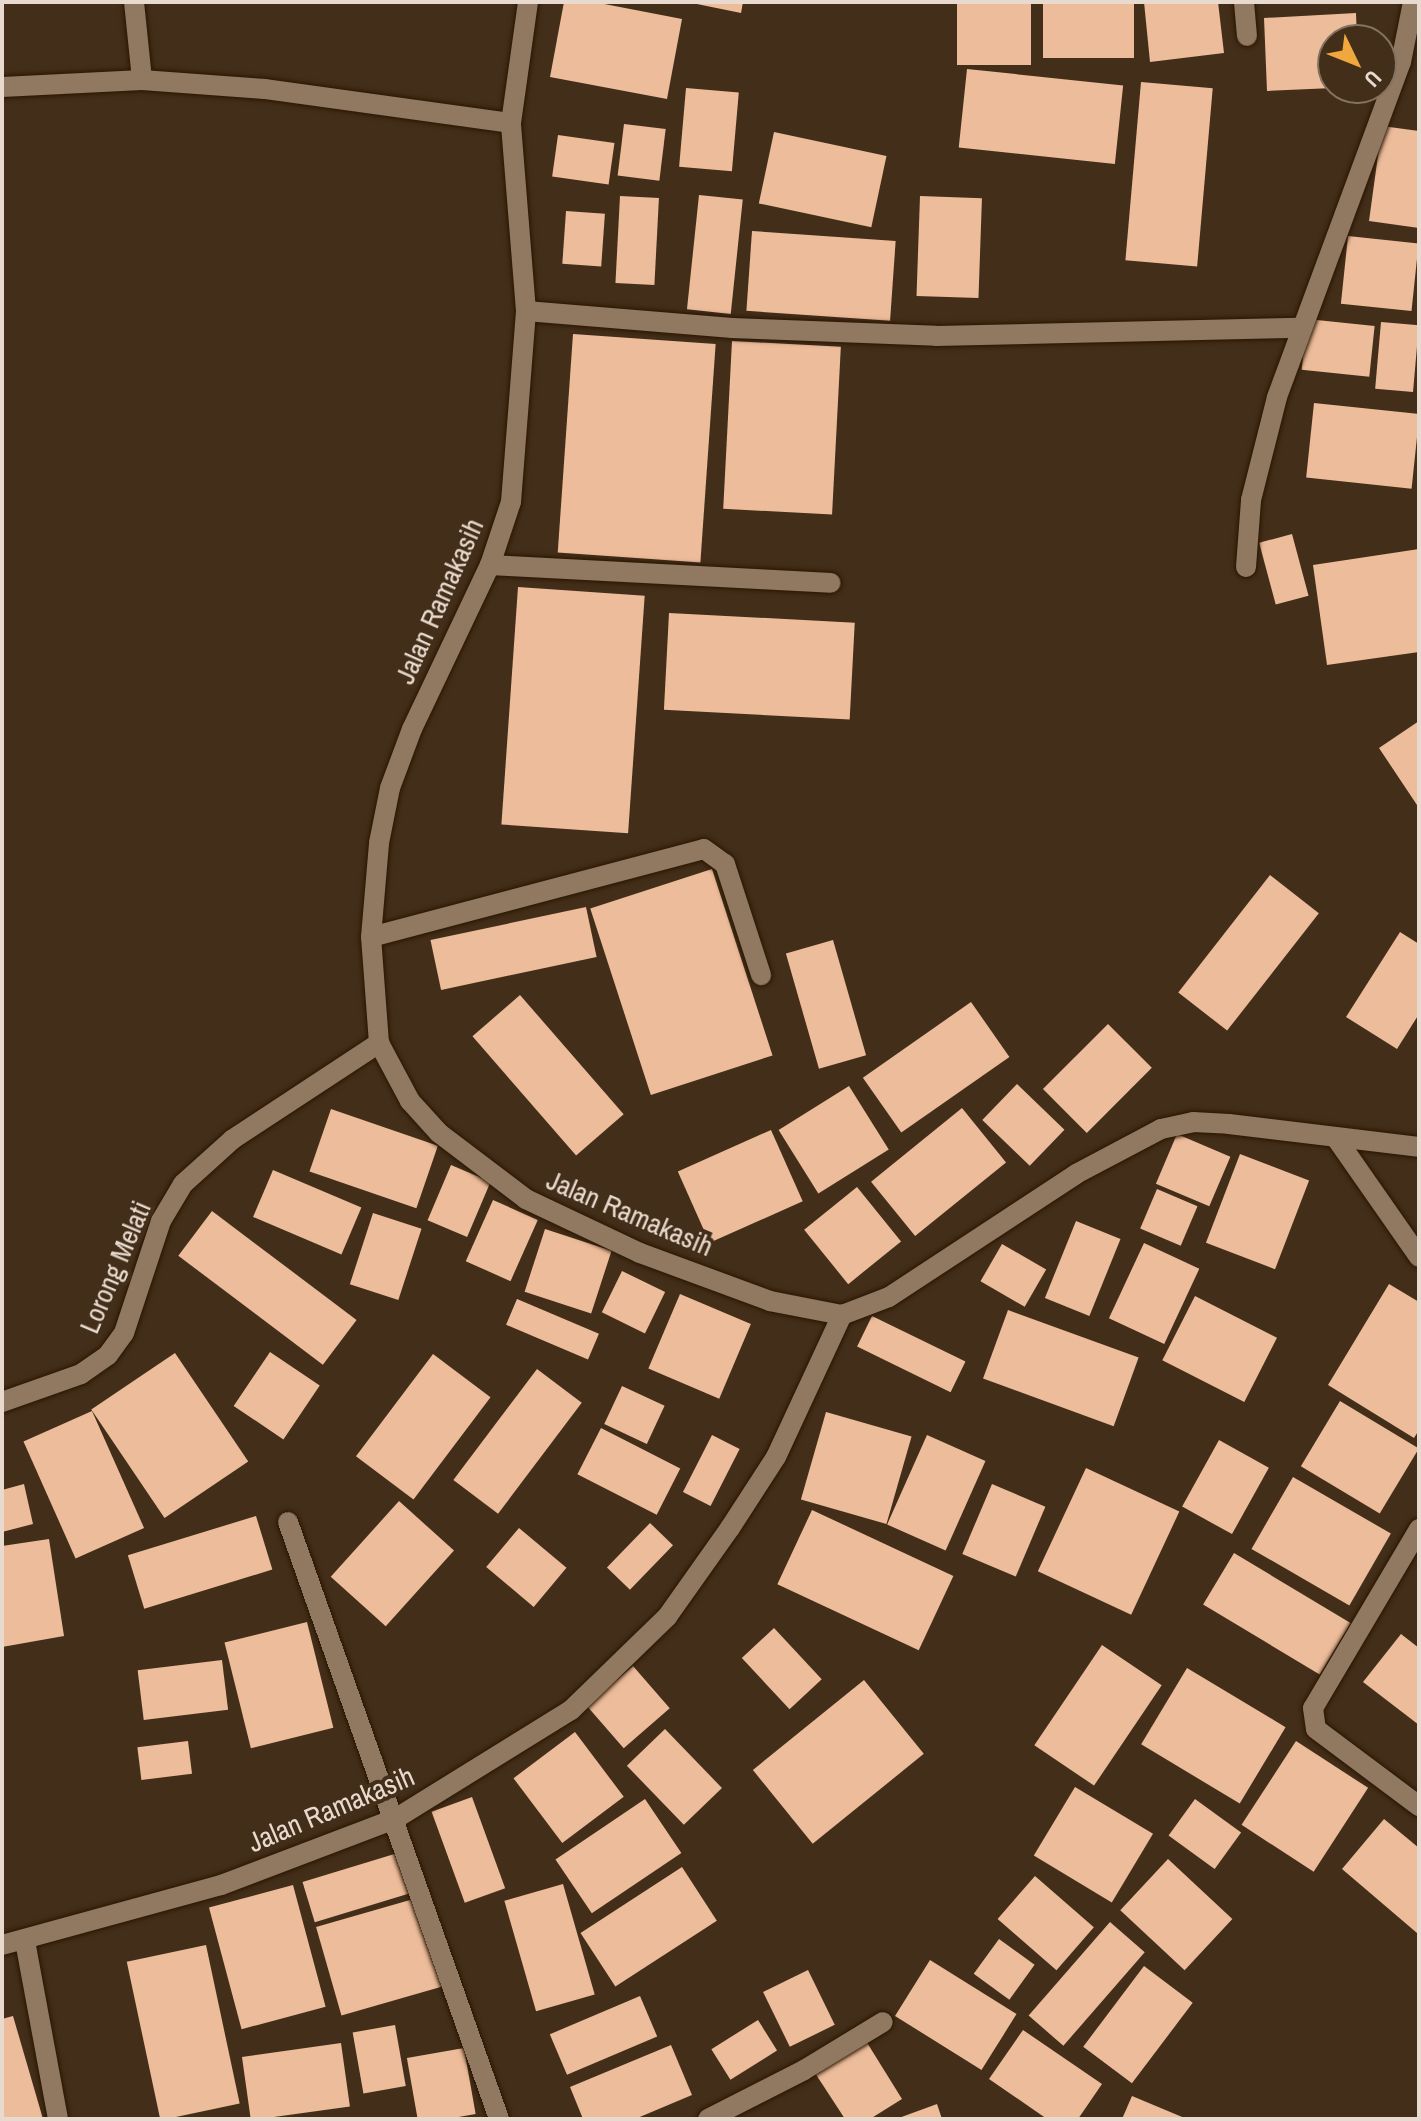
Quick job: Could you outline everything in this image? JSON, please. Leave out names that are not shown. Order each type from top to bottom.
[{"type":"street","points":[[134,2],[142,80]]},
{"type":"street","name":"Jalan Ramakasih","points":[[2,1945],[221,1885],[395,1819],[571,1710],[667,1617],[776,1457],[842,1315],[770,1301],[626,1247],[526,1199],[439,1133],[410,1101],[379,1043],[371,937],[379,843],[390,788],[412,729],[490,565],[511,502],[526,311],[511,123],[528,2]]},
{"type":"street","points":[[1244,2],[1247,36]]},
{"type":"street","points":[[1246,567],[1251,500],[1299,328],[1401,62],[1413,2]]},
{"type":"street","points":[[2,87],[142,80],[265,89],[511,123]]},
{"type":"street","points":[[526,311],[732,328],[936,336],[1299,328]]},
{"type":"street","points":[[490,565],[831,583]]},
{"type":"street","points":[[371,937],[704,849],[725,864],[761,975]]},
{"type":"street","name":"Lorong Melati","points":[[2,1402],[81,1374],[108,1355],[124,1333],[161,1221],[183,1184],[233,1139],[379,1043]]},
{"type":"street","points":[[842,1315],[889,1297],[1076,1174],[1161,1129],[1193,1122],[1419,1147]]},
{"type":"street","points":[[1336,1138],[1419,1257]]},
{"type":"street","points":[[288,1522],[499,2119]]},
{"type":"street","points":[[1419,1529],[1313,1708],[1316,1729],[1419,1806]]},
{"type":"street","points":[[25,1941],[58,2119]]},
{"type":"street","points":[[708,2119],[804,2070],[883,2022]]},
{"type":"building","points":[[564,2],[594,2],[682,19],[667,99],[550,77]]},
{"type":"building","points":[[687,2],[743,2],[741,13]]},
{"type":"building","points":[[957,2],[1031,2],[1031,65],[957,65]]},
{"type":"building","points":[[1043,2],[1134,2],[1134,58],[1043,58]]},
{"type":"building","points":[[1144,2],[1218,2],[1224,53],[1150,62]]},
{"type":"building","points":[[1356,13],[1356,24],[1317,24],[1317,89],[1267,91],[1264,18]]},
{"type":"building","points":[[967,69],[1123,85],[1115,164],[959,148]]},
{"type":"building","points":[[1141,82],[1213,88],[1197,267],[1125,260]]},
{"type":"building","points":[[686,88],[739,93],[732,171],[679,167]]},
{"type":"building","points":[[624,124],[666,129],[659,181],[618,176]]},
{"type":"building","points":[[1382,126],[1419,131],[1419,228],[1369,221]]},
{"type":"building","points":[[774,132],[886,156],[871,227],[759,203]]},
{"type":"building","points":[[558,135],[614,143],[609,185],[552,177]]},
{"type":"building","points":[[699,195],[743,200],[731,314],[687,309]]},
{"type":"building","points":[[620,196],[659,198],[654,285],[615,283]]},
{"type":"building","points":[[920,196],[982,198],[978,298],[917,296]]},
{"type":"building","points":[[566,211],[605,214],[601,267],[562,264]]},
{"type":"building","points":[[752,231],[896,241],[890,321],[746,311]]},
{"type":"building","points":[[1348,236],[1419,243],[1412,311],[1341,304]]},
{"type":"building","points":[[1307,319],[1375,326],[1369,377],[1302,370]]},
{"type":"building","points":[[1381,322],[1419,325],[1413,392],[1375,389]]},
{"type":"building","points":[[573,334],[716,344],[700,562],[558,552]]},
{"type":"building","points":[[732,341],[841,347],[832,514],[723,509]]},
{"type":"building","points":[[1314,403],[1419,414],[1412,489],[1306,478]]},
{"type":"building","points":[[1292,534],[1309,596],[1276,605],[1259,543]]},
{"type":"building","points":[[1419,549],[1419,652],[1327,665],[1313,565]]},
{"type":"building","points":[[518,587],[645,596],[628,833],[501,824]]},
{"type":"building","points":[[669,613],[855,623],[850,720],[664,710]]},
{"type":"building","points":[[1419,721],[1419,808],[1379,748]]},
{"type":"building","points":[[712,869],[773,1055],[651,1095],[590,909]]},
{"type":"building","points":[[1270,875],[1319,913],[1227,1031],[1178,992]]},
{"type":"building","points":[[586,907],[597,957],[441,990],[430,940]]},
{"type":"building","points":[[1400,932],[1419,944],[1419,1014],[1397,1049],[1346,1017]]},
{"type":"building","points":[[833,940],[866,1055],[819,1069],[786,954]]},
{"type":"building","points":[[520,995],[624,1114],[576,1156],[472,1036]]},
{"type":"building","points":[[971,1002],[1009,1057],[901,1133],[863,1078]]},
{"type":"building","points":[[1108,1024],[1152,1068],[1087,1133],[1043,1089]]},
{"type":"building","points":[[1017,1084],[1064,1130],[1030,1166],[982,1120]]},
{"type":"building","points":[[849,1086],[889,1150],[818,1194],[779,1130]]},
{"type":"building","points":[[962,1108],[1006,1162],[915,1236],[871,1182]]},
{"type":"building","points":[[331,1109],[438,1146],[416,1208],[310,1171]]},
{"type":"building","points":[[771,1130],[803,1201],[710,1243],[678,1171]]},
{"type":"building","points":[[1177,1134],[1230,1157],[1209,1206],[1156,1184]]},
{"type":"building","points":[[1240,1154],[1309,1181],[1275,1269],[1206,1243]]},
{"type":"building","points":[[451,1165],[491,1182],[467,1237],[428,1220]]},
{"type":"building","points":[[273,1170],[361,1208],[341,1254],[253,1217]]},
{"type":"building","points":[[857,1187],[901,1241],[848,1284],[804,1230]]},
{"type":"building","points":[[1157,1189],[1198,1206],[1181,1246],[1140,1229]]},
{"type":"building","points":[[493,1200],[538,1220],[511,1281],[466,1261]]},
{"type":"building","points":[[212,1211],[357,1320],[323,1365],[178,1256]]},
{"type":"building","points":[[373,1213],[422,1229],[398,1300],[350,1284]]},
{"type":"building","points":[[1076,1221],[1121,1239],[1089,1316],[1045,1298]]},
{"type":"building","points":[[545,1229],[612,1251],[591,1313],[525,1292]]},
{"type":"building","points":[[1144,1243],[1199,1269],[1164,1344],[1109,1318]]},
{"type":"building","points":[[1002,1244],[1046,1270],[1025,1307],[980,1281]]},
{"type":"building","points":[[622,1271],[665,1292],[645,1333],[602,1312]]},
{"type":"building","points":[[1389,1284],[1419,1302],[1419,1430],[1414,1438],[1328,1385]]},
{"type":"building","points":[[680,1294],[751,1324],[719,1399],[648,1369]]},
{"type":"building","points":[[1195,1296],[1277,1338],[1244,1402],[1162,1360]]},
{"type":"building","points":[[517,1299],[599,1334],[588,1360],[506,1325]]},
{"type":"building","points":[[1008,1310],[1139,1358],[1114,1426],[983,1379]]},
{"type":"building","points":[[872,1316],[965,1362],[951,1392],[857,1347]]},
{"type":"building","points":[[270,1352],[320,1386],[283,1439],[234,1406]]},
{"type":"building","points":[[175,1353],[248,1462],[165,1518],[91,1409]]},
{"type":"building","points":[[433,1354],[491,1397],[413,1500],[356,1456]]},
{"type":"building","points":[[537,1369],[582,1403],[498,1514],[453,1480]]},
{"type":"building","points":[[622,1386],[665,1406],[647,1444],[604,1424]]},
{"type":"building","points":[[1340,1401],[1419,1448],[1380,1514],[1301,1466]]},
{"type":"building","points":[[92,1411],[144,1528],[76,1558],[23,1442]]},
{"type":"building","points":[[826,1412],[912,1437],[886,1524],[801,1499]]},
{"type":"building","points":[[601,1428],[680,1468],[657,1515],[577,1474]]},
{"type":"building","points":[[712,1435],[740,1449],[711,1506],[683,1492]]},
{"type":"building","points":[[927,1435],[985,1461],[946,1551],[887,1525]]},
{"type":"building","points":[[1219,1440],[1269,1468],[1232,1534],[1182,1506]]},
{"type":"building","points":[[1086,1468],[1179,1512],[1131,1615],[1038,1571]]},
{"type":"building","points":[[1293,1477],[1391,1534],[1349,1605],[1252,1549]]},
{"type":"building","points":[[24,1484],[33,1524],[2,1532],[2,1490]]},
{"type":"building","points":[[992,1484],[1045,1507],[1016,1577],[962,1554]]},
{"type":"building","points":[[399,1501],[454,1551],[386,1626],[331,1577]]},
{"type":"building","points":[[812,1510],[953,1576],[919,1650],[777,1584]]},
{"type":"building","points":[[256,1516],[272,1570],[144,1609],[128,1555]]},
{"type":"building","points":[[650,1523],[673,1545],[630,1590],[607,1568]]},
{"type":"building","points":[[519,1528],[566,1568],[534,1607],[486,1567]]},
{"type":"building","points":[[49,1539],[64,1636],[2,1647],[2,1546]]},
{"type":"building","points":[[1234,1553],[1351,1623],[1320,1674],[1203,1604]]},
{"type":"building","points":[[307,1622],[333,1728],[251,1748],[225,1643]]},
{"type":"building","points":[[774,1628],[822,1679],[790,1709],[742,1658]]},
{"type":"building","points":[[1401,1634],[1419,1648],[1419,1725],[1363,1682]]},
{"type":"building","points":[[1102,1645],[1162,1685],[1094,1786],[1034,1745]]},
{"type":"building","points":[[222,1660],[228,1710],[144,1720],[138,1670]]},
{"type":"building","points":[[633,1666],[670,1708],[624,1748],[587,1706]]},
{"type":"building","points":[[1187,1668],[1286,1727],[1240,1804],[1141,1744]]},
{"type":"building","points":[[864,1680],[924,1754],[813,1844],[753,1770]]},
{"type":"building","points":[[665,1729],[722,1788],[684,1825],[627,1766]]},
{"type":"building","points":[[575,1732],[624,1797],[562,1843],[514,1778]]},
{"type":"building","points":[[188,1741],[192,1774],[141,1780],[137,1747]]},
{"type":"building","points":[[1296,1741],[1368,1788],[1314,1872],[1242,1825]]},
{"type":"building","points":[[1075,1787],[1153,1834],[1112,1902],[1034,1856]]},
{"type":"building","points":[[472,1797],[505,1888],[465,1903],[432,1812]]},
{"type":"building","points":[[645,1799],[681,1853],[592,1913],[555,1859]]},
{"type":"building","points":[[1195,1799],[1241,1833],[1215,1869],[1169,1835]]},
{"type":"building","points":[[1384,1819],[1419,1848],[1417,1933],[1342,1869]]},
{"type":"building","points":[[401,1852],[413,1892],[315,1922],[303,1882]]},
{"type":"building","points":[[1168,1859],[1232,1919],[1185,1970],[1120,1910]]},
{"type":"building","points":[[682,1867],[717,1921],[615,1987],[581,1933]]},
{"type":"building","points":[[1035,1876],[1094,1927],[1056,1970],[998,1919]]},
{"type":"building","points":[[563,1884],[595,1995],[536,2011],[504,1901]]},
{"type":"building","points":[[293,1885],[326,2007],[242,2029],[209,1908]]},
{"type":"building","points":[[417,1898],[442,1986],[341,2015],[316,1927]]},
{"type":"building","points":[[1110,1922],[1145,1952],[1063,2046],[1029,2016]]},
{"type":"building","points":[[999,1939],[1035,1965],[1009,2000],[974,1974]]},
{"type":"building","points":[[206,1945],[240,2103],[160,2119],[127,1962]]},
{"type":"building","points":[[930,1960],[1017,2014],[982,2070],[895,2016]]},
{"type":"building","points":[[1144,1966],[1193,2003],[1132,2083],[1083,2047]]},
{"type":"building","points":[[808,1970],[835,2025],[790,2047],[763,1992]]},
{"type":"building","points":[[640,1996],[657,2037],[567,2075],[550,2034]]},
{"type":"building","points":[[13,2016],[43,2119],[2,2119],[2,2019]]},
{"type":"building","points":[[758,2020],[777,2051],[730,2080],[711,2049]]},
{"type":"building","points":[[395,2025],[406,2086],[363,2094],[353,2032]]},
{"type":"building","points":[[1023,2030],[1102,2084],[1078,2119],[1047,2119],[989,2079]]},
{"type":"building","points":[[866,2041],[902,2099],[870,2119],[845,2119],[815,2073]]},
{"type":"building","points":[[341,2043],[350,2106],[251,2119],[242,2057]]},
{"type":"building","points":[[671,2045],[692,2095],[635,2119],[583,2119],[570,2087]]},
{"type":"building","points":[[464,2048],[476,2114],[447,2119],[418,2119],[407,2058]]},
{"type":"building","points":[[1132,2096],[1187,2119],[1122,2119]]},
{"type":"building","points":[[937,2104],[942,2119],[896,2119]]}]
